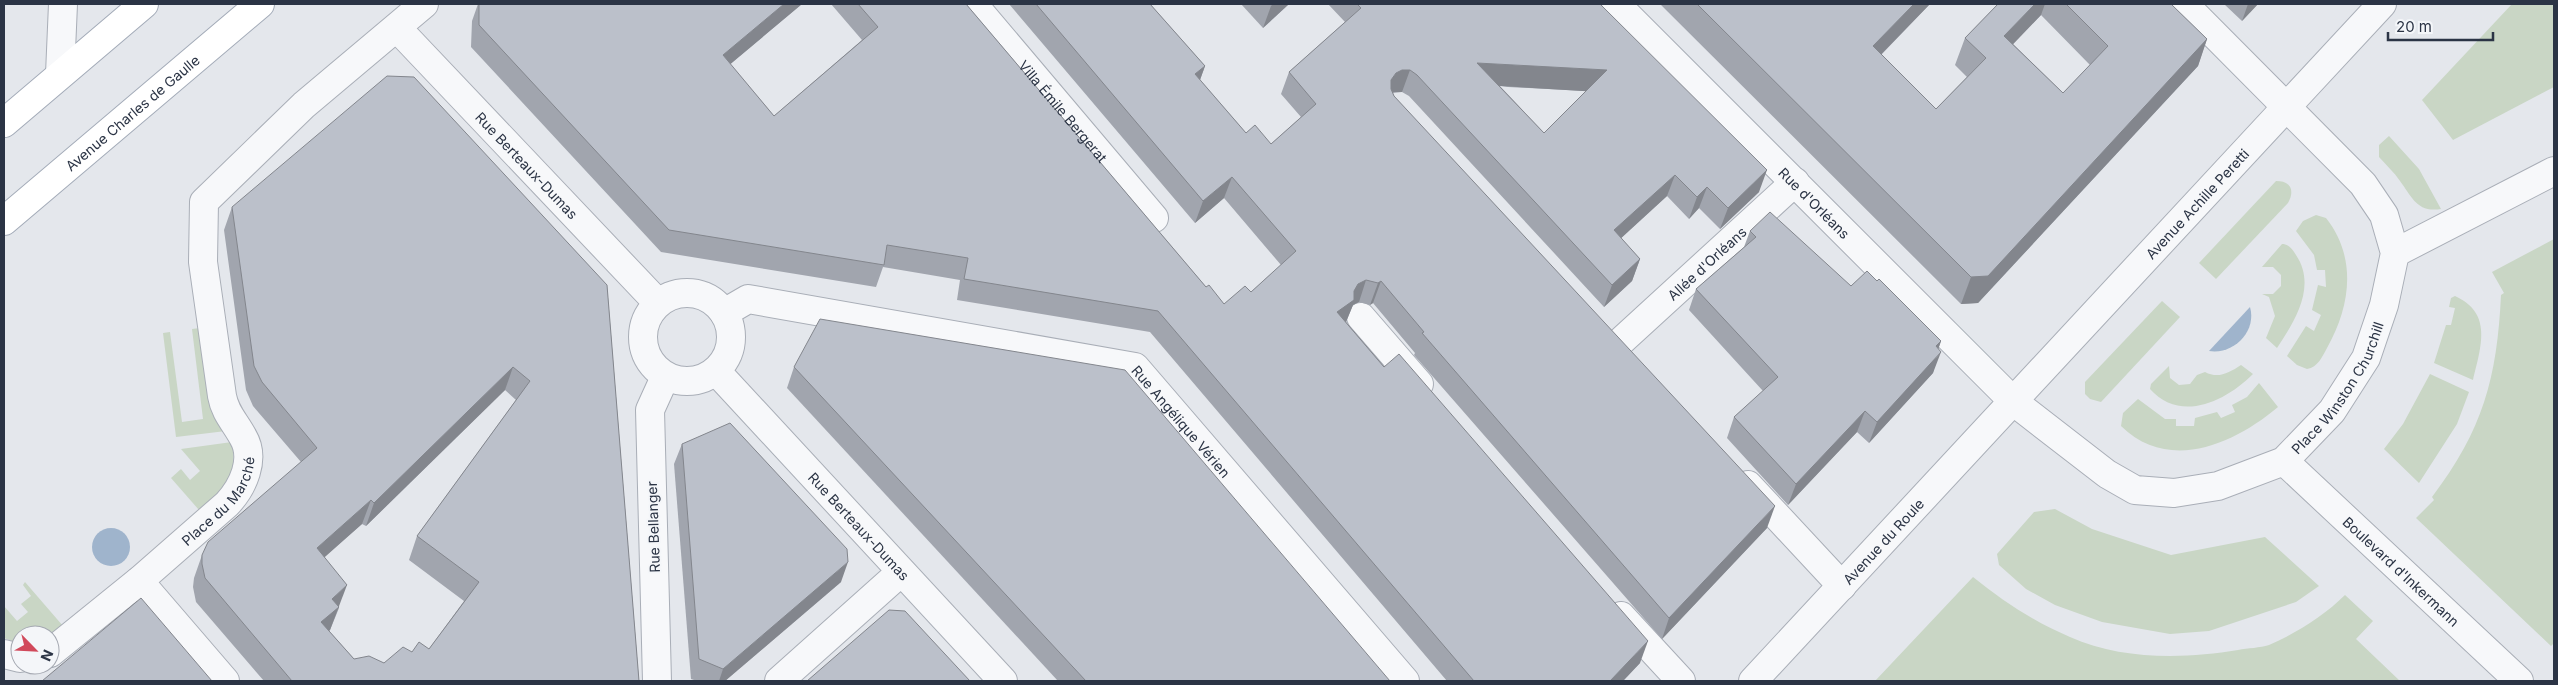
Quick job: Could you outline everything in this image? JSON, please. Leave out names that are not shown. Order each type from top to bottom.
[{"type":"main road","points":[[4,123],[144,4]]},
{"type":"main road","name":"Avenue Charles de Gaulle","points":[[4,221],[260,4]]},
{"type":"street","points":[[60,74],[63,4]]},
{"type":"street","points":[[397,28],[424,4]]},
{"type":"street","name":"Villa Émile Bergerat","points":[[973,4],[1154,218]]},
{"type":"street","name":"Rue d'Orléans","points":[[1616,4],[2014,402]]},
{"type":"street","name":"Place Winston Churchill","points":[[2014,402],[2107,474],[2136,490],[2174,493],[2218,486],[2284,460],[2332,411],[2366,358],[2384,305],[2395,253],[2384,215],[2364,184],[2184,4]]},
{"type":"street","name":"Avenue Achille Peretti","points":[[2014,402],[2382,4]]},
{"type":"street","name":"Place du Marché","points":[[60,645],[139,581],[233,498],[243,481],[248,452],[245,439],[228,414],[222,396],[203,262],[204,202],[304,105],[397,28]]},
{"type":"street","name":"Rue Berteaux-Dumas","points":[[397,28],[658,303]]},
{"type":"street","points":[[2395,253],[2554,171]]},
{"type":"street","name":"Allée d'Orléans","points":[[1618,344],[1795,182]]},
{"type":"street","points":[[694,292],[711,299],[724,313],[732,333],[729,354],[716,371],[700,380],[683,382],[665,377],[649,362],[642,342],[645,320],[658,303],[675,294],[694,292]]},
{"type":"street","name":"Rue Angélique Vérien","points":[[724,313],[748,299],[1135,367],[1406,681]]},
{"type":"street","points":[[1361,317],[1438,406]]},
{"type":"street","points":[[1598,323],[1638,366]]},
{"type":"street","name":"Rue Berteaux-Dumas","points":[[716,371],[1003,681]]},
{"type":"street","name":"Rue Bellanger","points":[[657,681],[650,410],[665,377]]},
{"type":"street","name":"Avenue du Roule","points":[[1754,681],[2014,402]]},
{"type":"street","name":"Boulevard d'Inkermann","points":[[2284,460],[2519,681]]},
{"type":"street","points":[[1730,466],[1842,586]]},
{"type":"street","points":[[779,681],[901,572]]},
{"type":"street","points":[[139,581],[225,681]]},
{"type":"street","points":[[1605,598],[1681,681]]},
{"type":"green space","points":[[2512,4],[2554,4],[2554,87],[2453,140],[2422,100]]},
{"type":"green space","points":[[2389,136],[2419,169],[2441,209],[2426,209],[2416,202],[2379,157],[2379,145]]},
{"type":"green space","points":[[2276,181],[2281,181],[2290,187],[2291,194],[2288,203],[2216,279],[2199,263]]},
{"type":"green space","points":[[2316,215],[2326,218],[2336,233],[2343,249],[2347,282],[2345,299],[2335,332],[2319,361],[2307,369],[2297,365],[2287,356],[2306,326],[2314,331],[2321,315],[2312,310],[2318,285],[2326,287],[2325,270],[2317,270],[2314,255],[2296,231],[2303,221]]},
{"type":"green space","points":[[2554,239],[2554,643],[2551,646],[2416,518],[2434,500],[2432,497],[2464,449],[2484,402],[2496,352],[2501,295],[2504,293],[2492,272]]},
{"type":"green space","points":[[2282,244],[2292,249],[2302,267],[2304,291],[2291,326],[2277,348],[2266,338],[2275,316],[2269,297],[2262,294],[2273,294],[2281,286],[2281,275],[2273,267],[2262,267]]},
{"type":"green space","points":[[2455,296],[2467,303],[2480,321],[2481,343],[2473,380],[2434,363],[2446,325],[2451,325],[2455,308],[2449,307],[2451,298]]},
{"type":"green space","points":[[2162,301],[2180,317],[2101,402],[2090,399],[2085,394],[2085,382]]},
{"type":"green space","points":[[200,328],[211,408],[226,431],[176,437],[163,333],[170,332],[182,422],[203,419],[192,329]]},
{"type":"green space","points":[[2241,365],[2253,374],[2229,393],[2202,405],[2188,407],[2175,405],[2162,399],[2150,389],[2151,384],[2169,366],[2170,378],[2179,385],[2190,384],[2197,375],[2205,372],[2219,375]]},
{"type":"green space","points":[[2430,374],[2469,392],[2457,424],[2419,483],[2384,449],[2403,424]]},
{"type":"green space","points":[[2259,383],[2278,407],[2242,432],[2222,442],[2201,448],[2180,450],[2160,448],[2140,440],[2121,426],[2123,413],[2138,399],[2165,419],[2176,419],[2176,426],[2194,426],[2195,418],[2217,412],[2221,418],[2235,412],[2232,405],[2247,397]]},
{"type":"green space","points":[[232,442],[234,454],[231,473],[222,489],[199,510],[171,478],[181,469],[190,480],[200,471],[181,449]]},
{"type":"green space","points":[[2055,509],[2092,529],[2171,555],[2265,537],[2319,586],[2296,602],[2209,631],[2170,634],[2102,622],[2055,605],[2026,589],[1999,565],[1997,554],[2034,512]]},
{"type":"green space","points":[[1973,577],[2019,610],[2044,625],[2070,637],[2110,650],[2153,656],[2196,655],[2269,645],[2309,623],[2345,595],[2373,621],[2356,639],[2400,681],[1875,681]]},
{"type":"green space","points":[[25,582],[63,626],[60,628],[60,625],[10,625],[10,640],[4,638],[4,606],[17,621],[28,612],[21,604],[31,596],[23,585]]},
{"type":"water","points":[[2250,307],[2250,325],[2242,340],[2227,349],[2209,351]]},
{"type":"water","points":[[111,528],[124,534],[130,547],[124,560],[111,566],[98,560],[92,547],[98,534]]},
{"type":"building","points":[[479,4],[784,4],[723,55],[774,116],[878,27],[858,4],[966,4],[1206,287],[1209,285],[1224,304],[1245,286],[1251,292],[1296,251],[1232,177],[1203,201],[1036,4],[1150,4],[1205,66],[1195,74],[1246,133],[1255,125],[1271,144],[1316,104],[1289,72],[1361,8],[1357,4],[1600,4],[1767,170],[1728,208],[1707,187],[1697,197],[1675,175],[1614,230],[1640,259],[1612,285],[1417,75],[1410,70],[1402,70],[1396,73],[1391,80],[1391,89],[1394,96],[1775,506],[1669,618],[1422,333],[1424,332],[1381,281],[1378,283],[1366,280],[1358,284],[1354,291],[1354,300],[1337,312],[1384,367],[1399,354],[1648,641],[1610,681],[1474,681],[1158,311],[964,279],[968,258],[887,245],[884,265],[669,230],[479,25]],"holes":[[[1477,63],[1607,70],[1544,133]]]},
{"type":"building","points":[[1697,4],[1914,4],[1873,46],[1936,109],[1986,58],[1965,38],[1998,4],[2035,4],[2004,36],[2063,93],[2108,46],[2066,4],[2171,4],[2207,39],[1988,276],[1971,277]]},
{"type":"building","points":[[387,76],[414,77],[607,285],[639,681],[292,681],[205,578],[202,564],[202,555],[208,542],[317,448],[262,382],[254,366],[232,207]],"holes":[[[513,367],[530,381],[417,536],[479,582],[429,649],[419,642],[412,652],[403,647],[384,663],[369,656],[354,659],[321,622],[339,607],[332,599],[347,585],[317,548],[371,500],[374,503]]]},
{"type":"building","points":[[1770,212],[1851,286],[1867,271],[1877,281],[1879,279],[1941,341],[1936,346],[1941,352],[1877,422],[1865,411],[1796,484],[1734,417],[1778,377],[1696,289],[1756,237],[1750,231]]},
{"type":"building","points":[[820,319],[1125,370],[1390,681],[1086,681],[794,367]]},
{"type":"building","points":[[730,423],[847,549],[848,562],[723,669],[699,659],[682,444]]},
{"type":"building","points":[[141,598],[212,681],[42,681],[49,675],[60,675],[60,666]]},
{"type":"building","points":[[889,610],[905,611],[970,681],[807,681]]}]
